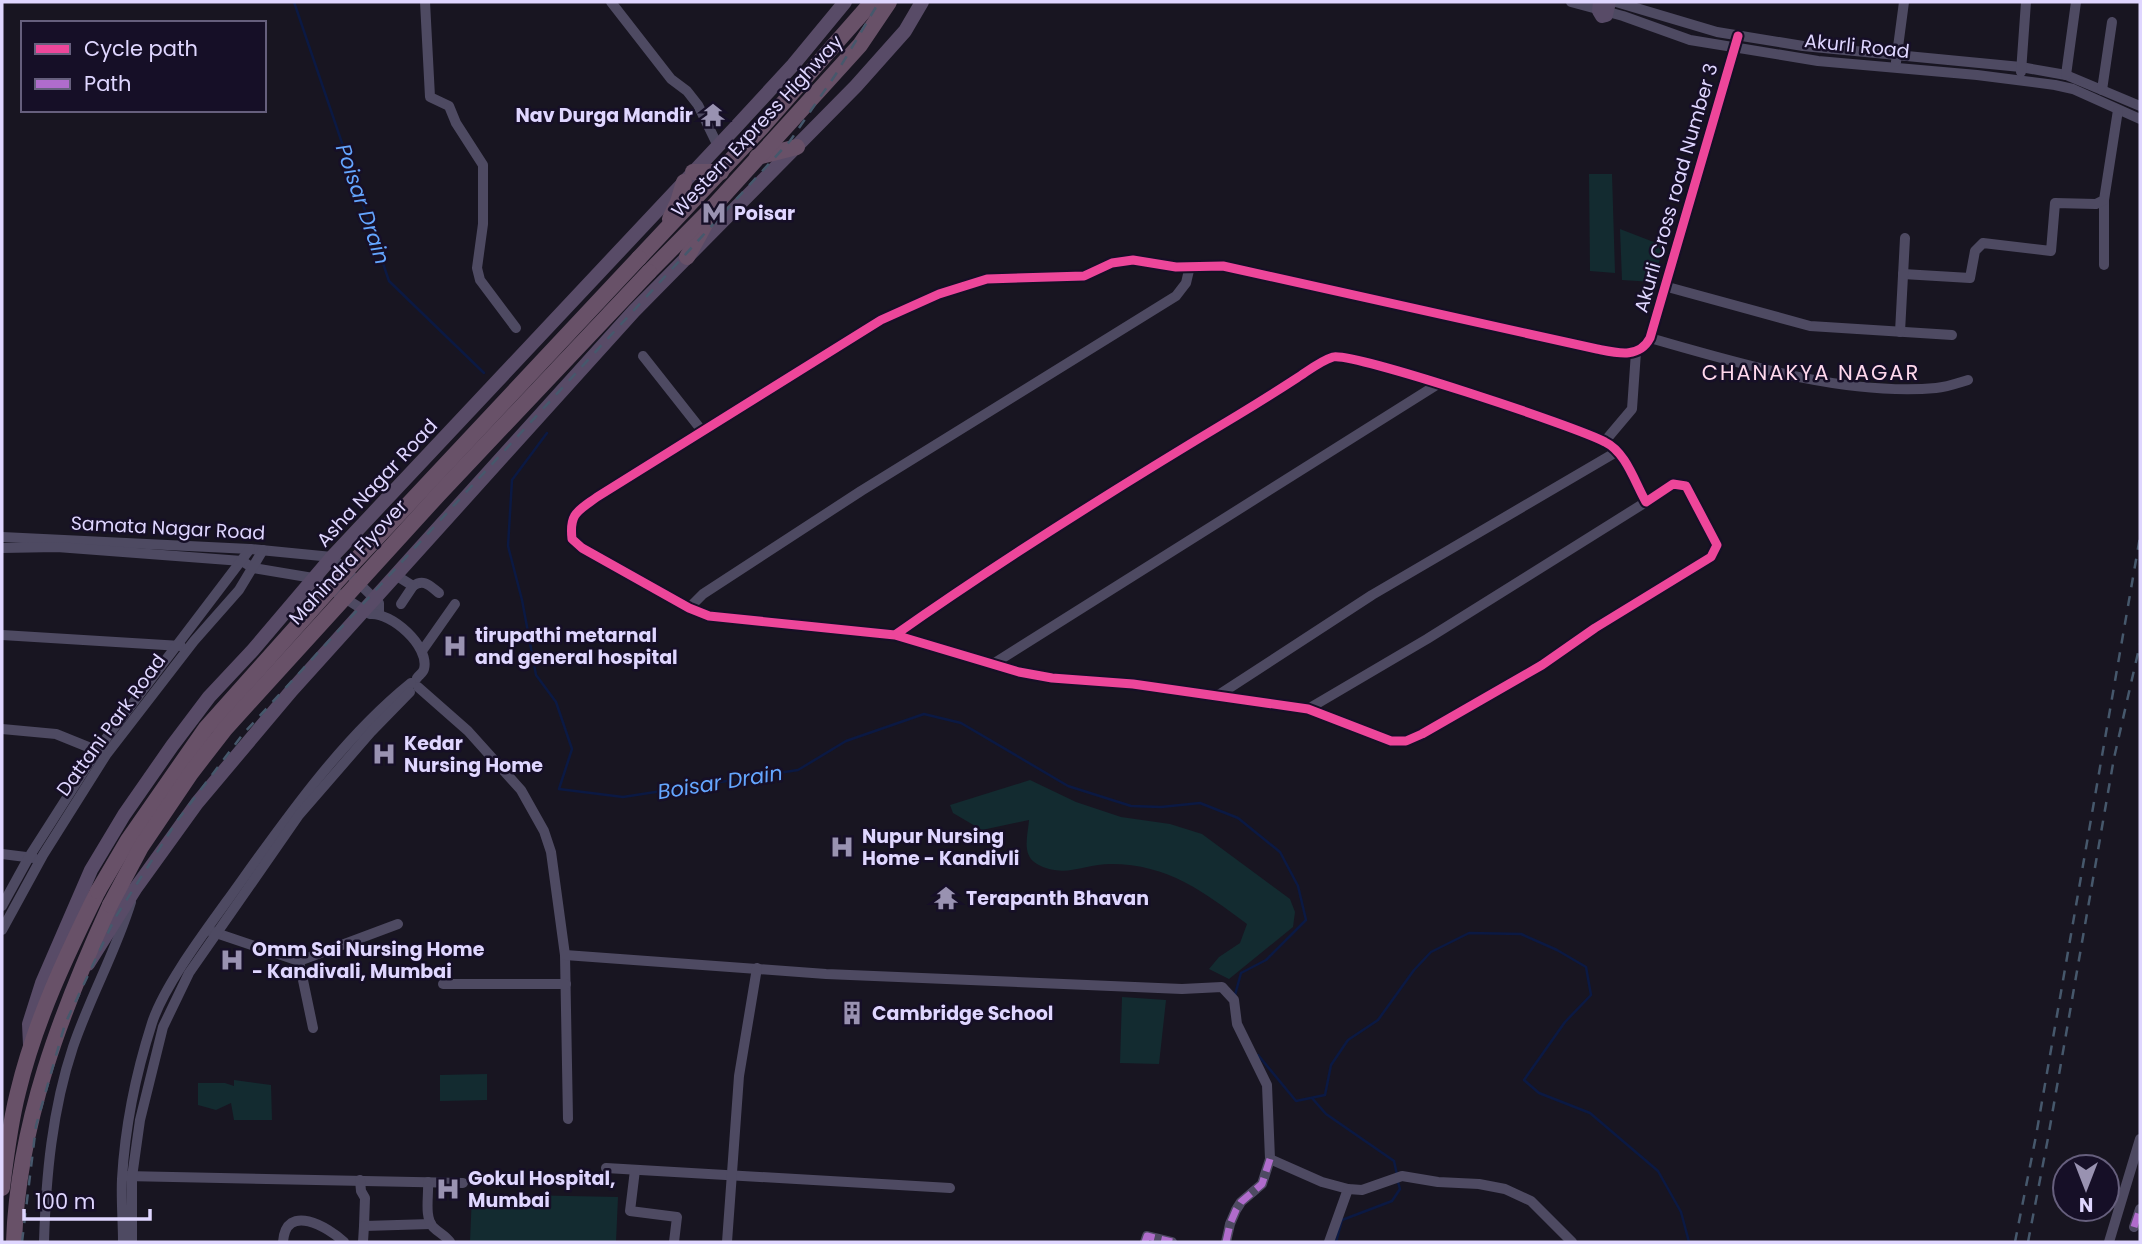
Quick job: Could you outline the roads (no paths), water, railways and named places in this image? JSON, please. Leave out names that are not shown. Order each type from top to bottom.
[{"type":"highway","name":"Western Express Highway","points":[[644,265],[660,236],[721,172],[872,2]]},
{"type":"highway","name":"Western Express Highway","points":[[644,265],[713,207],[860,45],[889,2]]},
{"type":"highway","points":[[757,157],[797,147]]},
{"type":"highway","points":[[660,236],[689,177],[721,172]]},
{"type":"highway","points":[[687,257],[713,207]]},
{"type":"highway","name":"Mahindra Flyover","points":[[31,1049],[61,966],[98,891],[128,840],[206,728],[356,560],[644,265]]},
{"type":"highway","name":"Mahindra Flyover","points":[[77,977],[110,905],[141,847],[191,773],[225,729],[644,265]]},
{"type":"highway","points":[[14,1242],[15,1198],[29,1126],[77,977]]},
{"type":"highway","points":[[2,1188],[18,1092],[31,1049]]},
{"type":"main road","name":"Asha Nagar Road","points":[[31,1049],[29,1024],[42,983],[91,870],[165,756],[209,697],[332,557],[793,65],[845,2]]},
{"type":"main road","points":[[77,977],[96,955],[135,889],[197,803],[292,690],[373,608],[397,576],[634,311],[797,147],[905,31],[922,2]]},
{"type":"main road","points":[[386,501],[404,525],[428,541]]},
{"type":"street","points":[[425,2],[430,97],[449,106],[456,123],[482,165],[482,224],[477,268],[480,281],[516,328]]},
{"type":"street","points":[[611,2],[671,79],[687,91],[698,105],[718,146]]},
{"type":"street","name":"Akurli Road","points":[[1571,2],[1606,5],[1690,40],[1736,41],[1818,61],[1896,62],[2066,75],[2140,106]]},
{"type":"street","points":[[1896,62],[1904,2]]},
{"type":"street","points":[[2020,73],[2026,2]]},
{"type":"street","points":[[2066,75],[2076,2]]},
{"type":"street","points":[[2102,90],[2112,22]]},
{"type":"street","name":"Akurli Cross road Number 3","points":[[1650,338],[1736,41]]},
{"type":"street","name":"Akurli Road","points":[[2020,73],[2073,89],[2140,119]]},
{"type":"street","points":[[2104,265],[2104,200],[2118,110]]},
{"type":"street","points":[[1903,274],[1970,278],[1975,251],[1983,243],[2051,251],[2055,202],[2096,204],[2104,200]]},
{"type":"street","points":[[1900,332],[1905,238]]},
{"type":"street","points":[[1308,709],[1427,639],[1674,484],[1686,486],[1717,545],[1711,557],[1595,628],[1542,665],[1406,741],[1391,741],[1308,709],[1133,684],[1052,678],[1019,672],[895,635],[709,616],[689,608],[582,548],[572,539],[570,526],[573,516],[597,497],[881,320],[939,294],[987,279],[1084,276],[1112,263],[1133,260],[1176,267],[1223,266],[1622,354],[1636,352],[1647,345],[1650,338],[1731,361],[1814,379],[1881,387],[1938,388],[1968,380]]},
{"type":"street","points":[[689,608],[703,594],[861,491],[1176,296],[1186,283],[1190,266]]},
{"type":"street","points":[[1664,286],[1810,326],[1952,335]]},
{"type":"street","points":[[1605,441],[1632,409],[1636,352]]},
{"type":"street","points":[[643,356],[703,432]]},
{"type":"street","points":[[895,635],[953,594],[1136,476],[1325,360],[1337,356],[1438,384],[1605,441],[1618,451],[1646,502]]},
{"type":"street","points":[[993,664],[1438,384]]},
{"type":"street","points":[[1217,696],[1372,595],[1618,451]]},
{"type":"street","name":"Samata Nagar Road","points":[[2,537],[250,549],[332,557]]},
{"type":"street","name":"Samata Nagar Road","points":[[2,548],[57,547],[242,561],[253,568],[313,578]]},
{"type":"street","name":"Dattani Park Road","points":[[2,906],[29,857],[175,646],[250,549]]},
{"type":"street","name":"Dattani Park Road","points":[[2,930],[102,752],[239,590],[263,550]]},
{"type":"street","points":[[332,557],[373,608]]},
{"type":"street","points":[[397,576],[413,586]]},
{"type":"street","points":[[123,1242],[127,1177],[140,1120],[163,1027],[189,973],[211,932],[299,815],[415,684],[424,668],[422,651],[408,633],[373,608],[313,578]]},
{"type":"street","points":[[401,604],[418,582],[425,582],[439,593]]},
{"type":"street","points":[[422,651],[455,604]]},
{"type":"street","points":[[2,635],[190,646]]},
{"type":"street","points":[[415,684],[468,731],[521,790],[544,831],[551,852],[565,955],[568,1119]]},
{"type":"street","points":[[2,729],[56,734],[102,752]]},
{"type":"street","points":[[2,854],[41,859]]},
{"type":"street","points":[[44,1242],[52,1127],[69,1061],[103,970],[123,929],[135,889]]},
{"type":"street","points":[[211,932],[299,961],[398,924]]},
{"type":"street","points":[[565,955],[979,982],[1182,989],[1222,987],[1234,1000],[1237,1024],[1267,1085],[1270,1159],[1262,1184],[1241,1202],[1236,1210],[1226,1242]]},
{"type":"street","points":[[299,961],[313,1028]]},
{"type":"street","points":[[727,1242],[739,1076],[757,968]]},
{"type":"street","points":[[443,984],[566,984]]},
{"type":"street","points":[[2109,1242],[2140,1139]]},
{"type":"street","points":[[1270,1159],[1322,1182],[1348,1189],[1362,1190],[1398,1178],[1479,1184],[1505,1189],[1531,1201],[1572,1242]]},
{"type":"street","points":[[606,1168],[950,1188]]},
{"type":"street","points":[[635,1170],[630,1211],[677,1217],[674,1242]]},
{"type":"street","points":[[127,1177],[463,1183]]},
{"type":"street","points":[[127,1177],[132,1242]]},
{"type":"street","points":[[360,1180],[360,1191],[365,1198],[363,1242]]},
{"type":"street","points":[[365,1198],[371,1191],[372,1180]]},
{"type":"street","points":[[428,1182],[431,1224]]},
{"type":"street","points":[[1329,1242],[1348,1189]]},
{"type":"street","points":[[2134,1227],[2140,1209]]},
{"type":"street","points":[[283,1242],[287,1229],[304,1220],[320,1223],[344,1242]]},
{"type":"street","points":[[364,1226],[431,1224],[446,1235],[450,1242]]},
{"type":"street","points":[[1145,1242],[1147,1236],[1172,1242]]},
{"type":"waterway","name":"Poisar Drain","points":[[294,2],[389,281],[484,373]]},
{"type":"waterway","name":"Boisar Drain","points":[[547,433],[512,480],[508,546],[522,600],[536,675],[556,702],[572,749],[559,789],[623,797],[798,770],[846,741],[924,714],[961,723],[1068,786],[1131,806],[1161,807],[1200,803],[1238,818],[1280,852],[1298,886],[1306,920],[1266,960],[1241,973],[1235,995]]},
{"type":"waterway","name":"Poisar Drain","points":[[1258,1055],[1296,1101],[1325,1095],[1331,1065],[1348,1040],[1378,1020],[1414,970],[1431,952],[1469,933],[1521,934],[1586,967],[1591,995],[1565,1022],[1524,1080],[1539,1093],[1590,1113],[1658,1171],[1681,1212],[1689,1242]]},
{"type":"waterway","points":[[1312,1098],[1326,1114],[1394,1161],[1397,1175]]},
{"type":"waterway","points":[[1336,1242],[1342,1220],[1392,1201],[1400,1189],[1398,1182]]},
{"type":"railway","points":[[22,1242],[36,1126],[65,1024],[115,918],[177,821],[243,734],[790,141],[836,74],[879,2]]},
{"type":"railway","points":[[2015,1242],[2036,1136],[2140,537]]},
{"type":"railway","points":[[2028,1242],[2114,758],[2140,644]]},
{"type":"place","name":"Nav Durga Mandir","points":[[713,115]]},
{"type":"place","name":"Poisar","points":[[714,213]]},
{"type":"place","name":"tirupathi metarnal and general hospital","points":[[455,646]]},
{"type":"place","name":"Kedar Nursing Home","points":[[384,754]]},
{"type":"place","name":"Nupur Nursing Home - Kandivli","points":[[842,847]]},
{"type":"place","name":"Terapanth Bhavan","points":[[946,898]]},
{"type":"place","name":"Omm Sai Nursing Home - Kandivali, Mumbai","points":[[232,960]]},
{"type":"place","name":"Cambridge School","points":[[852,1013]]},
{"type":"place","name":"Gokul Hospital, Mumbai","points":[[448,1189]]},
{"type":"district","name":"CHANAKYA NAGAR","points":[[1811,372]]}]
